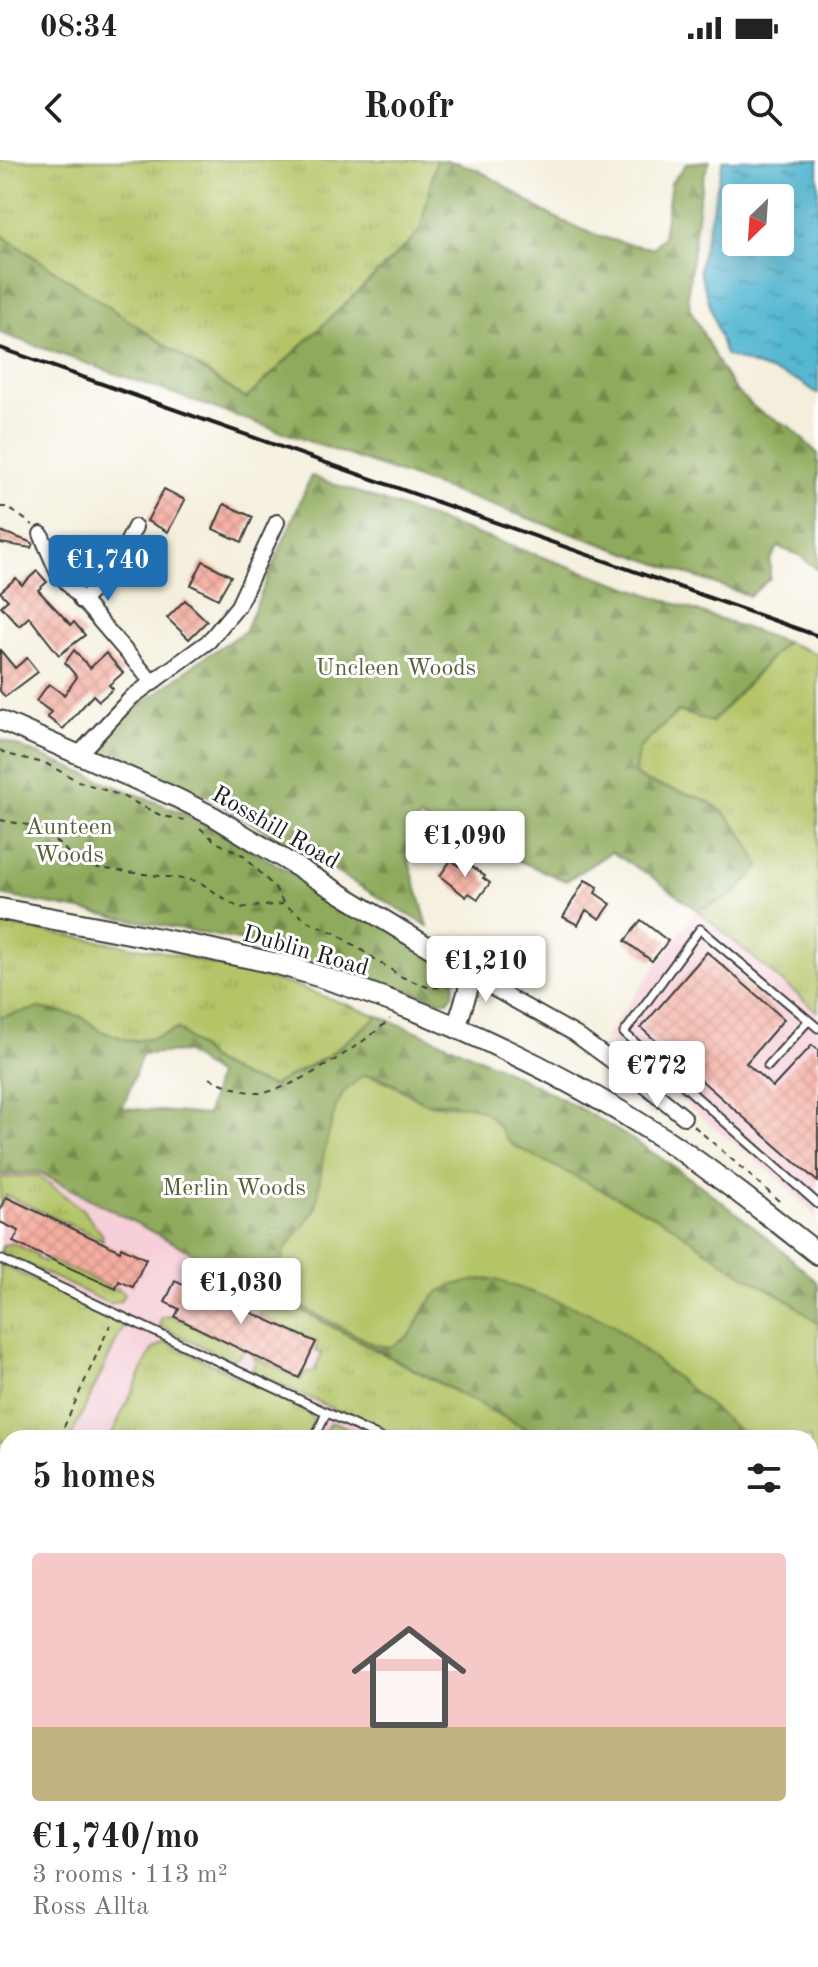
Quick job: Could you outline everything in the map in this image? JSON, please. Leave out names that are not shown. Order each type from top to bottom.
[{"type":"main road","name":"Dublin Road","points":[[0,909],[131,932],[284,966],[456,1028],[557,1076],[662,1138],[728,1183],[818,1254]]},
{"type":"street","points":[[78,755],[132,697],[209,641],[238,606],[277,522]]},
{"type":"street","points":[[81,601],[105,581],[135,527]]},
{"type":"street","points":[[41,534],[57,571],[153,683]]},
{"type":"street","name":"Rosshill Road","points":[[0,720],[213,816],[450,960],[463,976]]},
{"type":"street","points":[[456,1028],[469,987],[463,976]]},
{"type":"street","points":[[463,976],[587,1042],[684,1117]]},
{"type":"lane","points":[[818,1028],[700,929],[624,1033],[818,1204]]},
{"type":"lane","points":[[768,1066],[808,1021]]},
{"type":"lane","points":[[0,1259],[363,1430]]},
{"type":"lane","points":[[319,1430],[326,1413]]},
{"type":"path","points":[[0,507],[7,507],[26,518],[41,534]]},
{"type":"path","points":[[0,750],[47,764],[78,781],[122,796],[162,816],[187,821]]},
{"type":"path","points":[[0,820],[33,826],[70,855],[98,868],[198,881],[239,908],[284,904]]},
{"type":"path","points":[[193,823],[216,842],[243,855],[275,888],[284,904],[402,977],[419,985],[439,988],[463,976]]},
{"type":"path","points":[[209,1078],[230,1087],[260,1093],[282,1087],[334,1061],[387,1023],[402,1006]]},
{"type":"path","points":[[684,1117],[784,1205]]},
{"type":"path","points":[[63,1430],[116,1313]]},
{"type":"shaded area","points":[[697,910],[818,1012],[818,1219],[780,1181],[604,1038]]},
{"type":"shaded area","points":[[39,1172],[528,1430],[0,1430],[0,1175]]},
{"type":"green space","points":[[0,160],[436,160],[420,232],[246,399],[0,234]]},
{"type":"green space","points":[[436,160],[482,172],[538,208],[576,227],[613,240],[653,248],[663,237],[671,183],[687,163],[710,161],[699,201],[688,292],[690,308],[721,369],[736,391],[761,413],[789,426],[818,454],[818,570],[799,555],[778,547],[770,560],[770,578],[750,596],[0,333],[0,234],[246,399],[420,232]]},
{"type":"green space","name":"Uncleen Woods","points":[[311,476],[785,642],[712,722],[678,711],[639,749],[634,774],[651,783],[705,800],[723,812],[744,837],[760,866],[734,895],[697,910],[611,852],[566,881],[419,818],[407,855],[428,926],[208,797],[90,752],[116,723],[245,631]]},
{"type":"green space","points":[[785,642],[818,654],[818,1012],[697,910],[713,903],[706,800],[646,782],[634,774],[639,748],[679,711],[712,722]]},
{"type":"green space","name":"Aunteen Woods","points":[[0,739],[192,817],[415,942],[455,977],[453,994],[448,1001],[442,1001],[260,944],[0,895]]},
{"type":"green space","points":[[0,924],[160,951],[293,985],[378,1016],[328,1056],[272,1086],[216,1064],[178,1029],[151,1039],[131,1041],[101,1031],[80,1016],[0,1017]]},
{"type":"green space","name":"Merlin Woods","points":[[40,1008],[80,1016],[101,1031],[131,1041],[151,1039],[178,1029],[216,1064],[271,1086],[328,1056],[378,1016],[441,1041],[557,1096],[665,1161],[768,1238],[818,1283],[818,1324],[791,1302],[736,1271],[668,1223],[512,1145],[497,1127],[451,1103],[426,1103],[381,1077],[363,1075],[336,1110],[319,1195],[308,1219],[287,1299],[375,1345],[391,1347],[411,1334],[426,1306],[438,1292],[453,1285],[482,1279],[497,1280],[613,1324],[739,1430],[529,1430],[39,1172],[0,1175],[0,1017]],"holes":[[[184,1052],[217,1075],[207,1115],[123,1108],[142,1054]]]},
{"type":"green space","points":[[363,1075],[390,1083],[427,1103],[469,1106],[483,1111],[512,1145],[668,1223],[736,1271],[791,1302],[818,1324],[818,1430],[739,1430],[613,1324],[497,1280],[482,1279],[453,1285],[438,1292],[426,1306],[411,1334],[391,1347],[376,1345],[287,1299],[279,1289],[278,1275],[285,1250],[316,1209],[324,1151],[336,1107],[344,1092]]},
{"type":"green space","points":[[38,1175],[83,1210],[102,1234],[103,1240],[6,1195],[0,1208],[0,1178]]},
{"type":"green space","points":[[12,1243],[45,1262],[47,1258],[117,1288],[124,1293],[121,1301],[110,1304],[0,1252],[3,1245]]},
{"type":"green space","points":[[0,1264],[125,1323],[74,1430],[0,1430]]},
{"type":"green space","points":[[268,1293],[528,1430],[378,1430],[252,1371],[255,1362],[252,1356],[301,1379],[305,1372],[314,1372],[322,1354],[315,1350],[317,1342],[258,1315]]},
{"type":"green space","points":[[168,1316],[244,1350],[240,1356],[229,1360],[160,1326],[161,1318]]},
{"type":"green space","points":[[166,1342],[306,1409],[314,1421],[311,1430],[114,1430],[152,1350]]},
{"type":"green space","points":[[330,1423],[352,1430],[325,1430]]},
{"type":"water","points":[[723,160],[818,160],[818,394],[801,382],[725,355],[699,269]]},
{"type":"building","points":[[164,489],[185,500],[168,532],[147,521]]},
{"type":"building","points":[[224,504],[253,517],[242,542],[213,529]]},
{"type":"building","points":[[0,531],[33,543],[31,548],[0,543]]},
{"type":"building","points":[[137,545],[150,552],[144,559],[151,566],[145,577],[125,567]]},
{"type":"building","points":[[203,561],[231,576],[218,599],[191,585]]},
{"type":"building","points":[[37,571],[47,582],[38,590],[71,625],[74,622],[85,635],[59,655],[29,617],[19,626],[1,606],[8,600],[0,592],[16,578],[22,585]]},
{"type":"building","points":[[185,600],[207,621],[189,639],[167,618]]},
{"type":"building","points":[[0,650],[15,668],[27,658],[38,672],[5,697],[0,691]]},
{"type":"building","points":[[74,650],[90,668],[106,653],[123,673],[109,685],[113,689],[99,701],[93,695],[63,729],[47,717],[51,712],[36,701],[49,684],[64,695],[77,677],[65,663]]},
{"type":"building","points":[[451,860],[459,866],[463,860],[490,883],[478,899],[469,893],[466,897],[440,876]]},
{"type":"building","points":[[585,880],[598,887],[595,893],[611,904],[600,919],[586,910],[578,925],[563,917]]},
{"type":"building","points":[[641,920],[668,941],[652,961],[625,941]]},
{"type":"building","points":[[707,952],[784,1019],[746,1063],[773,1087],[812,1045],[818,1050],[818,1182],[641,1028]]},
{"type":"building","points":[[6,1197],[120,1251],[121,1247],[146,1259],[133,1287],[119,1281],[116,1289],[13,1242],[19,1231],[0,1222],[0,1211]]},
{"type":"building","points":[[218,1264],[226,1268],[213,1295],[316,1342],[299,1378],[175,1317],[179,1309],[165,1302],[175,1281],[198,1292],[200,1289],[204,1291]]},
{"type":"railway","points":[[0,348],[818,636]]}]
